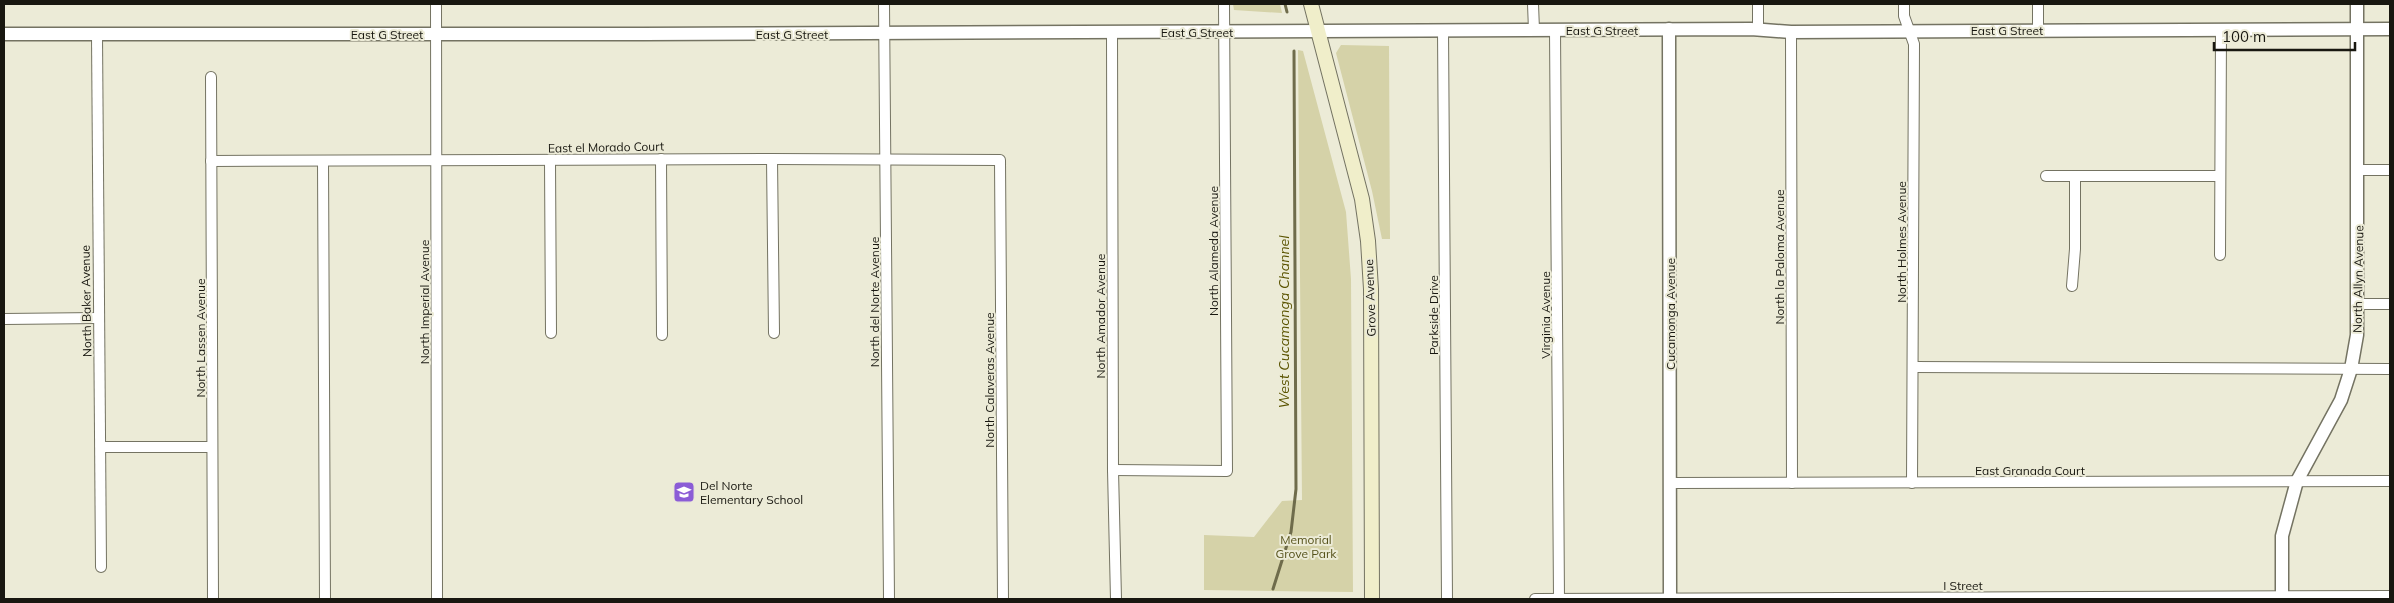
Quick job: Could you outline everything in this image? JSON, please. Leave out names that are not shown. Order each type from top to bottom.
[{"type":"main road","name":"Grove Avenue","points":[[1311,4],[1352,155],[1368,241],[1371,299],[1372,599]]},
{"type":"street","name":"North Imperial Avenue","points":[[436,4],[437,599]]},
{"type":"street","name":"North del Norte Avenue","points":[[884,4],[889,599]]},
{"type":"street","name":"North Alameda Avenue","points":[[1113,470],[1227,470],[1224,4]]},
{"type":"street","points":[[1534,4],[1534,30]]},
{"type":"street","points":[[1758,4],[1758,30]]},
{"type":"street","name":"North Holmes Avenue","points":[[1904,4],[1904,16],[1914,44],[1912,482]]},
{"type":"street","points":[[2038,4],[2038,30]]},
{"type":"street","name":"North Allyn Avenue","points":[[2282,598],[2282,536],[2297,481],[2341,400],[2351,369],[2357,335],[2359,304],[2359,170],[2357,4]]},
{"type":"street","name":"East G Street","points":[[4,34],[1112,33],[1318,30],[1670,29],[1791,32],[2390,29]]},
{"type":"street","name":"Cucamonga Avenue","points":[[1670,29],[1670,599]]},
{"type":"street","name":"Parkside Drive","points":[[1443,30],[1447,599]]},
{"type":"street","name":"Virginia Avenue","points":[[1555,30],[1560,599]]},
{"type":"street","points":[[2220,255],[2221,30]]},
{"type":"street","name":"North la Paloma Avenue","points":[[1791,32],[1792,482]]},
{"type":"street","name":"North Amador Avenue","points":[[1112,33],[1113,470],[1116,599]]},
{"type":"street","name":"North Baker Avenue","points":[[97,35],[101,567]]},
{"type":"street","name":"North Lassen Avenue","points":[[211,77],[213,599]]},
{"type":"street","points":[[661,159],[662,335]]},
{"type":"street","points":[[772,159],[774,333]]},
{"type":"street","name":"East el Morado Court","points":[[211,161],[1000,160]]},
{"type":"street","name":"North Calaveras Avenue","points":[[1000,160],[1003,599]]},
{"type":"street","points":[[323,161],[325,599]]},
{"type":"street","points":[[550,161],[551,334]]},
{"type":"street","points":[[2359,170],[2390,170]]},
{"type":"street","points":[[2046,176],[2220,176]]},
{"type":"street","points":[[2072,286],[2075,249],[2075,176]]},
{"type":"street","points":[[2359,304],[2390,304]]},
{"type":"street","points":[[4,319],[99,318]]},
{"type":"street","points":[[1913,367],[2390,369]]},
{"type":"street","points":[[101,447],[212,447]]},
{"type":"street","name":"East Granada Court","points":[[1670,482],[2390,481]]},
{"type":"street","name":"I Street","points":[[1536,599],[2282,598],[2390,596]]},
{"type":"green space","points":[[1233,4],[1280,4],[1282,13],[1234,10]]},
{"type":"green space","points":[[1341,45],[1389,46],[1390,239],[1382,239],[1372,191],[1336,53]]},
{"type":"green space","name":"Memorial Grove Park","points":[[1298,50],[1303,51],[1346,212],[1351,279],[1353,592],[1204,590],[1204,535],[1254,537],[1282,501],[1302,500]]},
{"type":"waterway","name":"West Cucamonga Channel","points":[[1285,4],[1287,12]]},
{"type":"waterway","name":"West Cucamonga Channel","points":[[1273,589],[1291,532],[1296,489],[1294,51]]},
{"type":"place","name":"Del Norte Elementary School","points":[[684,492]]}]
